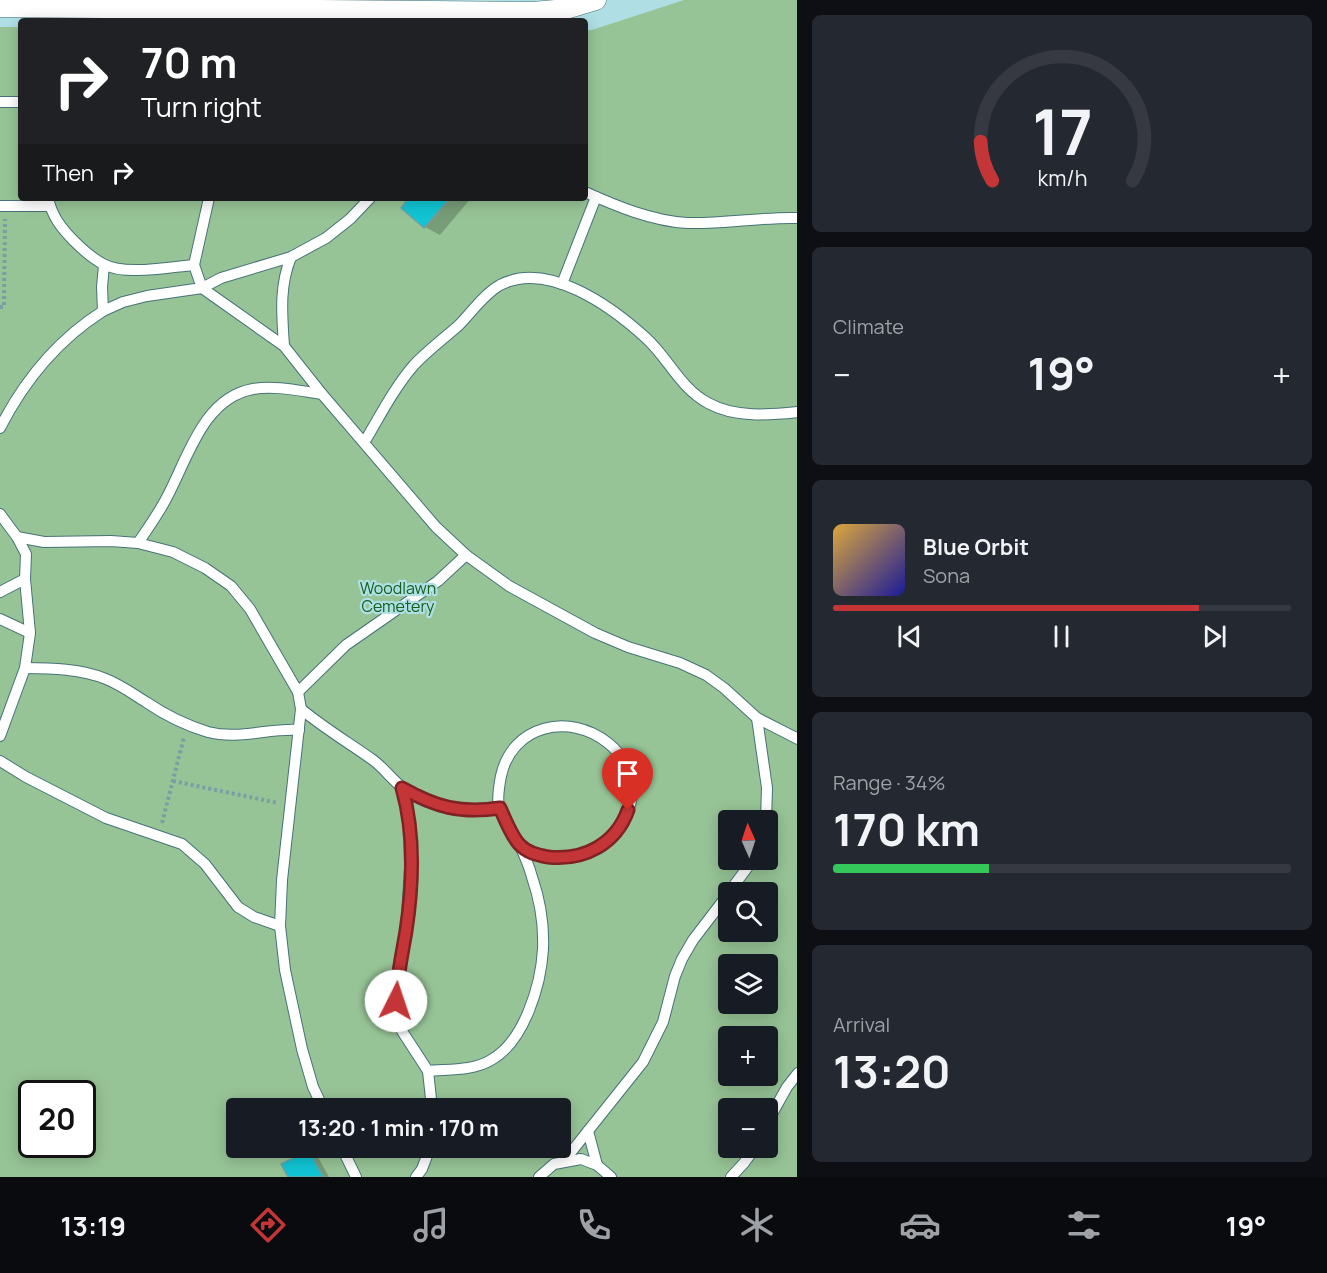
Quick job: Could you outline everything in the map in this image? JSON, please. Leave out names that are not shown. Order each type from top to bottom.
[{"type":"street","points":[[0,7],[137,14],[216,4],[533,6],[566,9],[596,0]]},
{"type":"lane","points":[[0,102],[18,102]]},
{"type":"lane","points":[[588,193],[660,219],[686,223],[797,218]]},
{"type":"lane","points":[[562,284],[596,197]]},
{"type":"lane","points":[[208,201],[194,265],[202,288],[284,346],[436,527],[466,555],[509,586],[594,633],[628,647],[680,663],[706,675],[757,718],[797,738]]},
{"type":"lane","points":[[0,428],[13,402],[31,377],[86,322],[103,311],[123,302],[147,296],[202,288],[221,278],[291,257],[326,238],[350,219],[367,201]]},
{"type":"lane","points":[[2,206],[49,202],[56,219],[69,236],[85,252],[104,265],[136,270],[194,265]]},
{"type":"lane","points":[[284,346],[282,294],[284,275],[291,257]]},
{"type":"lane","points":[[103,311],[104,265]]},
{"type":"lane","points":[[364,441],[400,383],[414,366],[465,319],[487,295],[500,285],[527,278],[562,284],[599,303],[645,338],[661,354],[678,378],[708,404],[746,414],[797,412]]},
{"type":"lane","points":[[138,543],[167,498],[202,428],[217,408],[233,396],[253,389],[281,389],[322,394]]},
{"type":"lane","points":[[0,514],[26,554],[25,579],[30,633],[25,668],[0,736]]},
{"type":"lane","points":[[17,537],[44,542],[138,543],[173,552],[205,568],[231,586],[250,609],[298,692],[301,710],[279,926],[285,970],[302,1049],[318,1098]]},
{"type":"lane","points":[[298,692],[346,645],[438,581],[466,555]]},
{"type":"lane","points":[[0,592],[25,579]]},
{"type":"lane","points":[[0,619],[30,633]]},
{"type":"lane","points":[[25,668],[50,668],[104,678],[120,685],[170,717],[210,732],[237,736],[298,730]]},
{"type":"lane","points":[[301,710],[375,761],[402,788],[426,801],[450,809],[472,811],[500,808]]},
{"type":"lane","points":[[757,718],[767,788],[766,810]]},
{"type":"lane","points":[[428,1071],[475,1066],[490,1061],[503,1051],[514,1036],[531,1004],[541,963],[542,924],[537,894],[519,844],[500,808],[499,786],[507,758],[518,743],[531,734],[548,727],[566,726],[582,730],[609,744],[621,757],[628,770],[632,795],[624,821],[603,845],[576,857],[564,859],[535,855],[519,844]]},
{"type":"lane","points":[[0,761],[106,818],[182,844],[205,864],[238,907],[254,917],[279,926]]},
{"type":"lane","points":[[402,788],[409,822],[410,868],[406,931],[399,964],[396,1001],[402,1031],[428,1071],[431,1098]]},
{"type":"lane","points":[[564,1161],[643,1062],[654,1044],[682,959],[693,940],[718,907]]},
{"type":"lane","points":[[778,1102],[786,1087],[797,1074]]},
{"type":"lane","points":[[588,1131],[597,1165]]},
{"type":"lane","points":[[347,1158],[356,1177]]},
{"type":"lane","points":[[416,1177],[426,1158]]},
{"type":"lane","points":[[731,1177],[747,1158]]},
{"type":"lane","points":[[539,1177],[554,1164],[581,1159],[597,1165],[611,1177]]},
{"type":"path","points":[[0,307],[4,307],[2,206]]},
{"type":"path","points":[[158,836],[188,725]]},
{"type":"path","points":[[173,781],[290,806]]},
{"type":"green space","name":"Woodlawn Cemetery","points":[[684,0],[797,0],[797,1177],[0,1177],[0,27],[18,27],[18,201],[588,201],[588,30]]},
{"type":"building","points":[[407,201],[447,201],[424,228],[401,208]]},
{"type":"building","points":[[293,1158],[313,1158],[323,1177],[288,1177],[281,1164]]},
{"type":"route","points":[[396,1001],[399,964],[406,931],[411,842],[402,788],[436,805],[450,809],[472,811],[500,808],[519,844],[535,855],[564,859],[576,857],[603,845],[614,835],[624,821],[628,810]]}]
